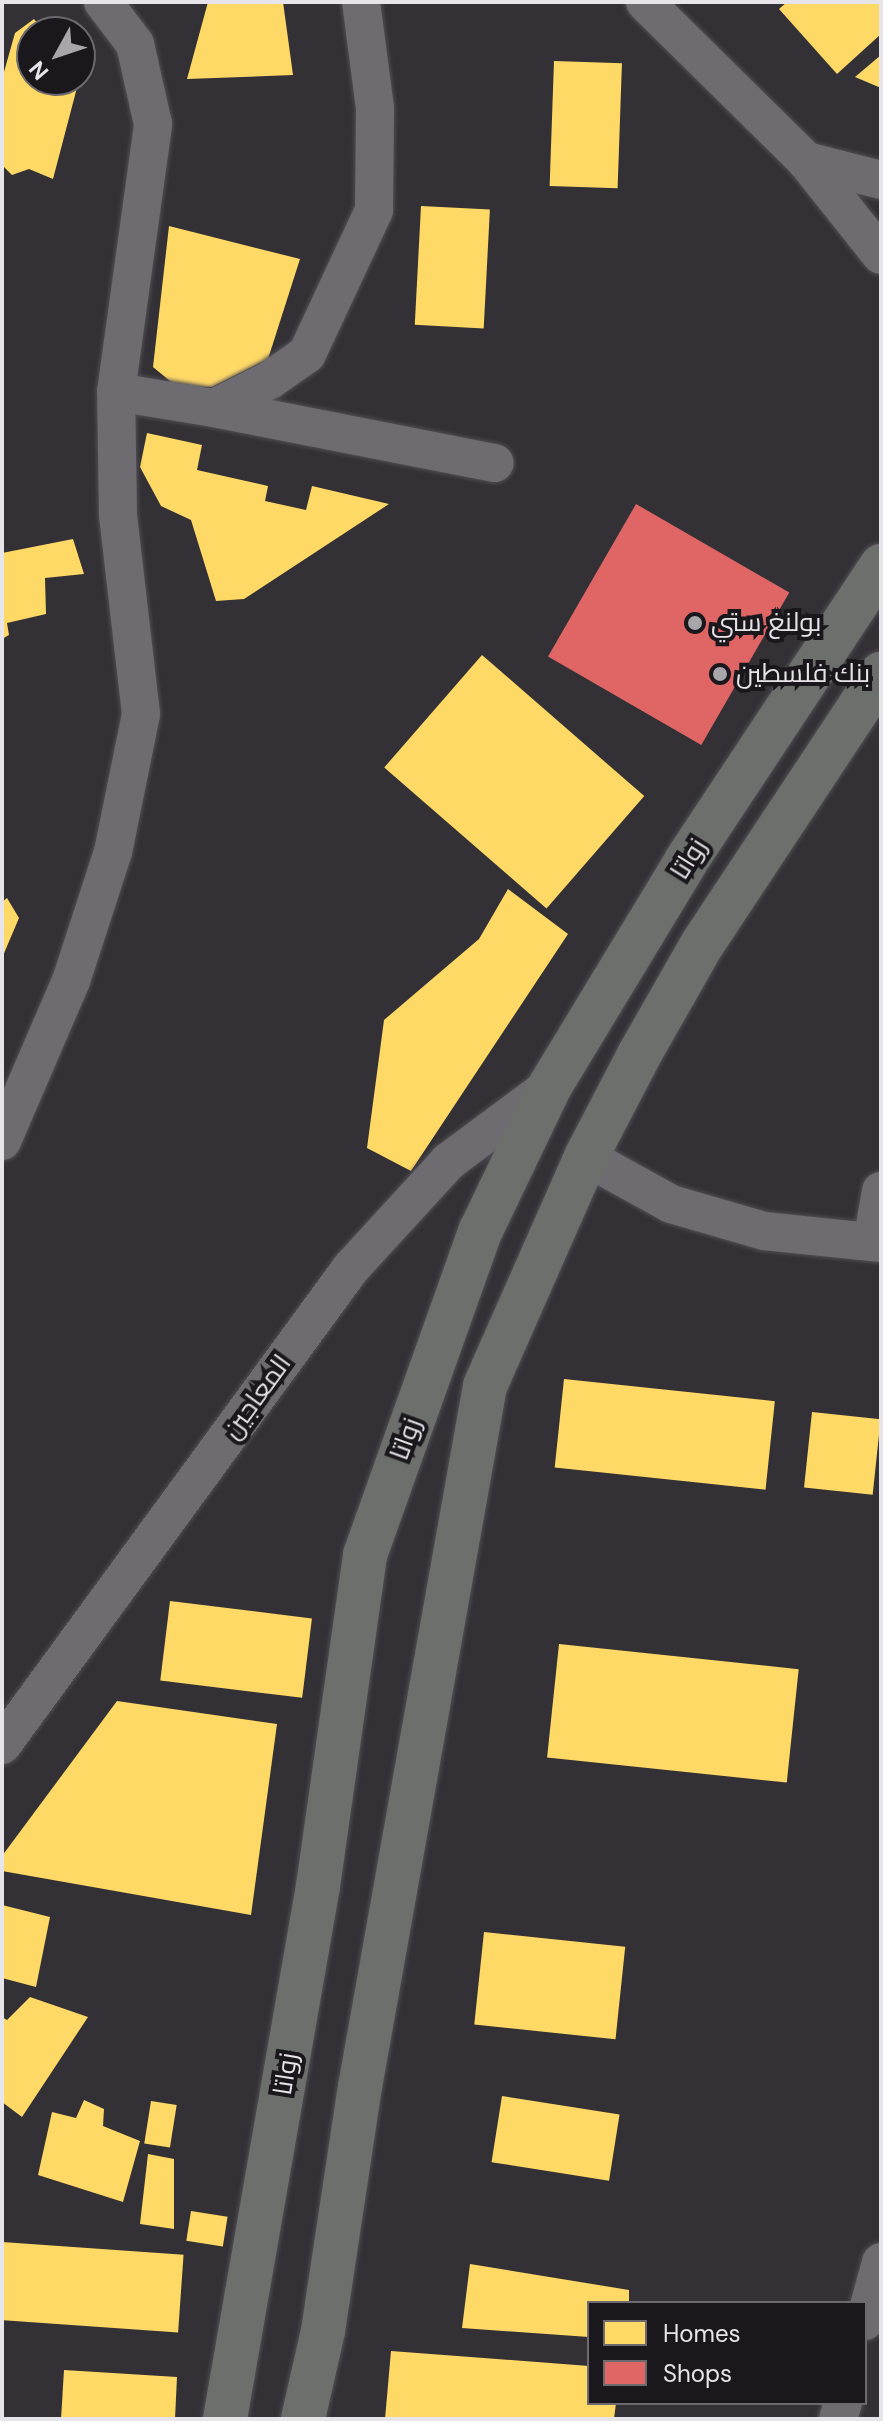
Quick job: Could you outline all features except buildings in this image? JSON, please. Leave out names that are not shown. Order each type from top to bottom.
[{"type":"main road","name":"زواتا","points":[[225,2419],[318,1886],[365,1555],[481,1230],[550,1086],[686,861],[881,566]]},
{"type":"main road","points":[[303,2419],[323,2331],[360,2087],[485,1386],[586,1157],[703,943],[881,674]]},
{"type":"street","points":[[2,1141],[71,981],[113,852],[141,714],[118,515],[116,392],[153,124],[135,44],[103,2]]},
{"type":"street","points":[[214,408],[270,380],[307,354],[374,210],[375,108],[361,2]]},
{"type":"street","points":[[645,2],[806,161],[881,255]]},
{"type":"street","points":[[806,161],[881,180]]},
{"type":"street","points":[[116,392],[495,463]]},
{"type":"street","name":"المعاجين","points":[[2,1745],[351,1268],[448,1162],[550,1086]]},
{"type":"street","points":[[586,1157],[684,1208],[764,1231],[877,1242],[881,1191]]},
{"type":"street","points":[[867,2314],[881,2262]]},
{"type":"place","name":"بولنغ ستي","points":[[695,623]]},
{"type":"place","name":"بنك فلسطين","points":[[720,674]]}]
